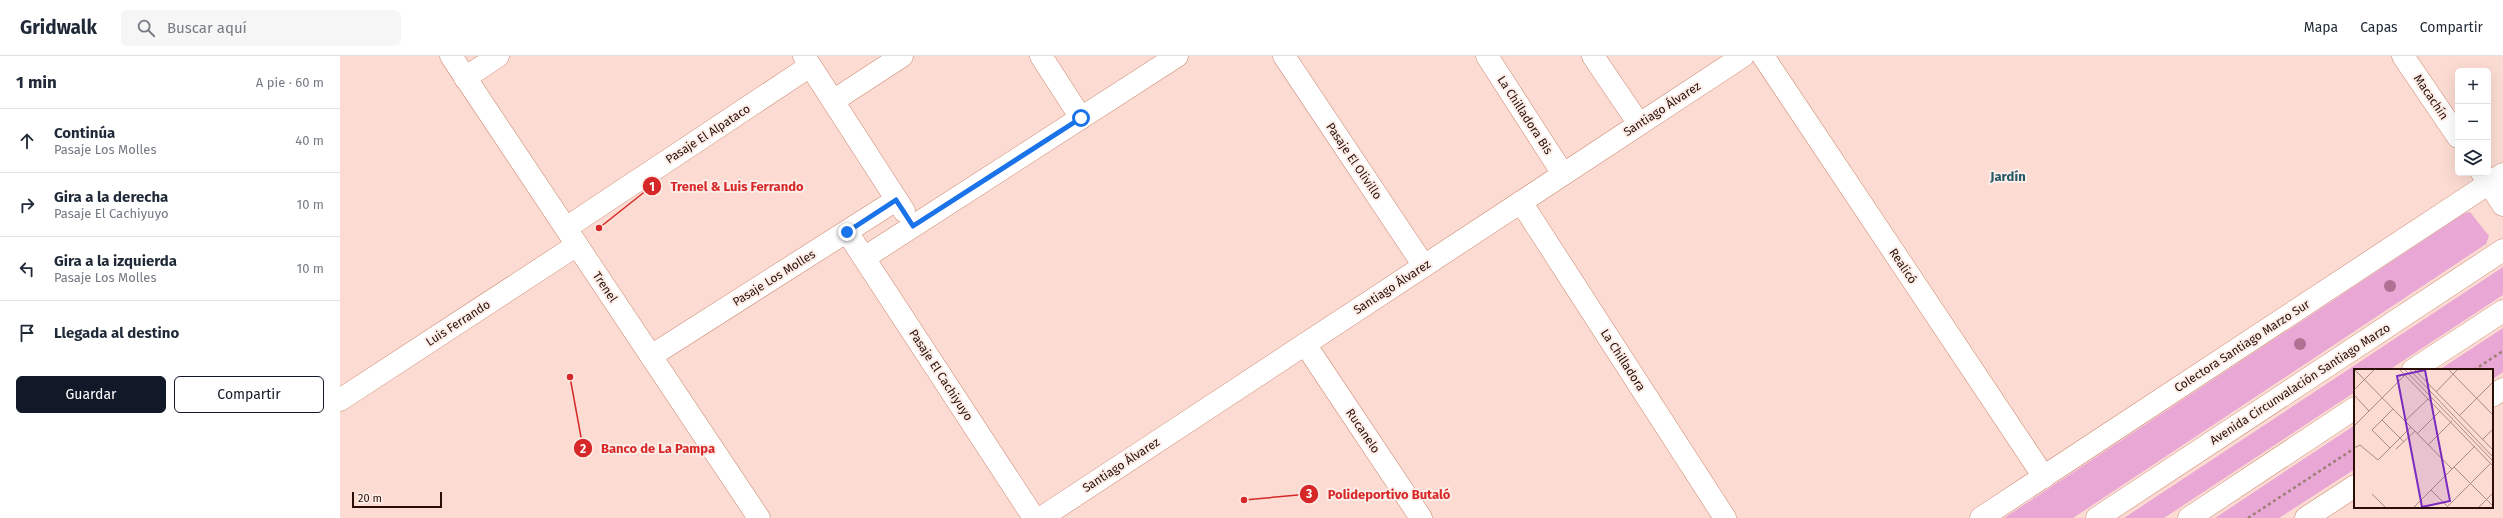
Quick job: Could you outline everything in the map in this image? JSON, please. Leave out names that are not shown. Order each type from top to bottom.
[{"type":"street","name":"Trenel","points":[[451,56],[759,518]]},
{"type":"street","points":[[465,78],[498,56]]},
{"type":"street","points":[[833,101],[902,56]]},
{"type":"street","points":[[1041,56],[1081,118]]},
{"type":"street","points":[[864,258],[1177,56]]},
{"type":"street","name":"Pasaje El Olivillo","points":[[1284,56],[1424,266]]},
{"type":"street","name":"La Chilladora Bis","points":[[1487,56],[1563,174]]},
{"type":"street","points":[[1593,56],[1639,124]]},
{"type":"street","name":"Santiago Álvarez","points":[[1041,518],[1743,56]]},
{"type":"street","name":"Realicó","points":[[1762,56],[2044,477]]},
{"type":"street","name":"Macachín","points":[[2403,56],[2455,133]]},
{"type":"street","points":[[807,61],[913,226]]},
{"type":"street","name":"Pasaje El Alpataco","points":[[571,236],[807,61]]},
{"type":"street","points":[[2491,177],[2503,205]]},
{"type":"street","name":"Colectora Santiago Marzo Sur","points":[[1981,518],[2491,177]]},
{"type":"street","name":"Pasaje Los Molles","points":[[651,356],[896,200]]},
{"type":"street","name":"La Chilladora","points":[[1521,202],[1725,518]]},
{"type":"street","name":"Pasaje El Cachiyuyo","points":[[847,232],[1034,518]]},
{"type":"street","name":"Luis Ferrando","points":[[340,400],[571,236]]},
{"type":"street","name":"Avenida Circunvalación Santiago Marzo","points":[[2097,518],[2503,250]]},
{"type":"street","points":[[2415,369],[2503,311]]},
{"type":"street","name":"Rucanelo","points":[[1305,344],[1421,518]]},
{"type":"street","points":[[2493,395],[2503,389]]},
{"type":"street","points":[[2189,518],[2354,409]]},
{"type":"street","points":[[2306,518],[2354,487]]},
{"type":"path","points":[[2476,369],[2503,351]]},
{"type":"path","points":[[2248,518],[2354,449]]},
{"type":"shaded area","points":[[2470,212],[2489,236],[2486,244],[2073,518],[2004,518],[2465,213]]},
{"type":"shaded area","points":[[2503,267],[2503,295],[2391,369],[2354,369],[2354,393],[2164,518],[2124,518]]},
{"type":"shaded area","points":[[2503,328],[2503,372],[2493,379],[2493,369],[2441,369]]},
{"type":"shaded area","points":[[2354,426],[2354,470],[2279,518],[2215,518]]},
{"type":"place","name":"Trenel & Luis Ferrando","points":[[599,228]]},
{"type":"place","name":"Banco de La Pampa","points":[[570,377]]},
{"type":"place","name":"Polideportivo Butaló","points":[[1244,500]]},
{"type":"district","name":"Jardín","points":[[2008,176]]},
{"type":"route","points":[[847,232],[896,200],[913,226],[1081,118]]}]
